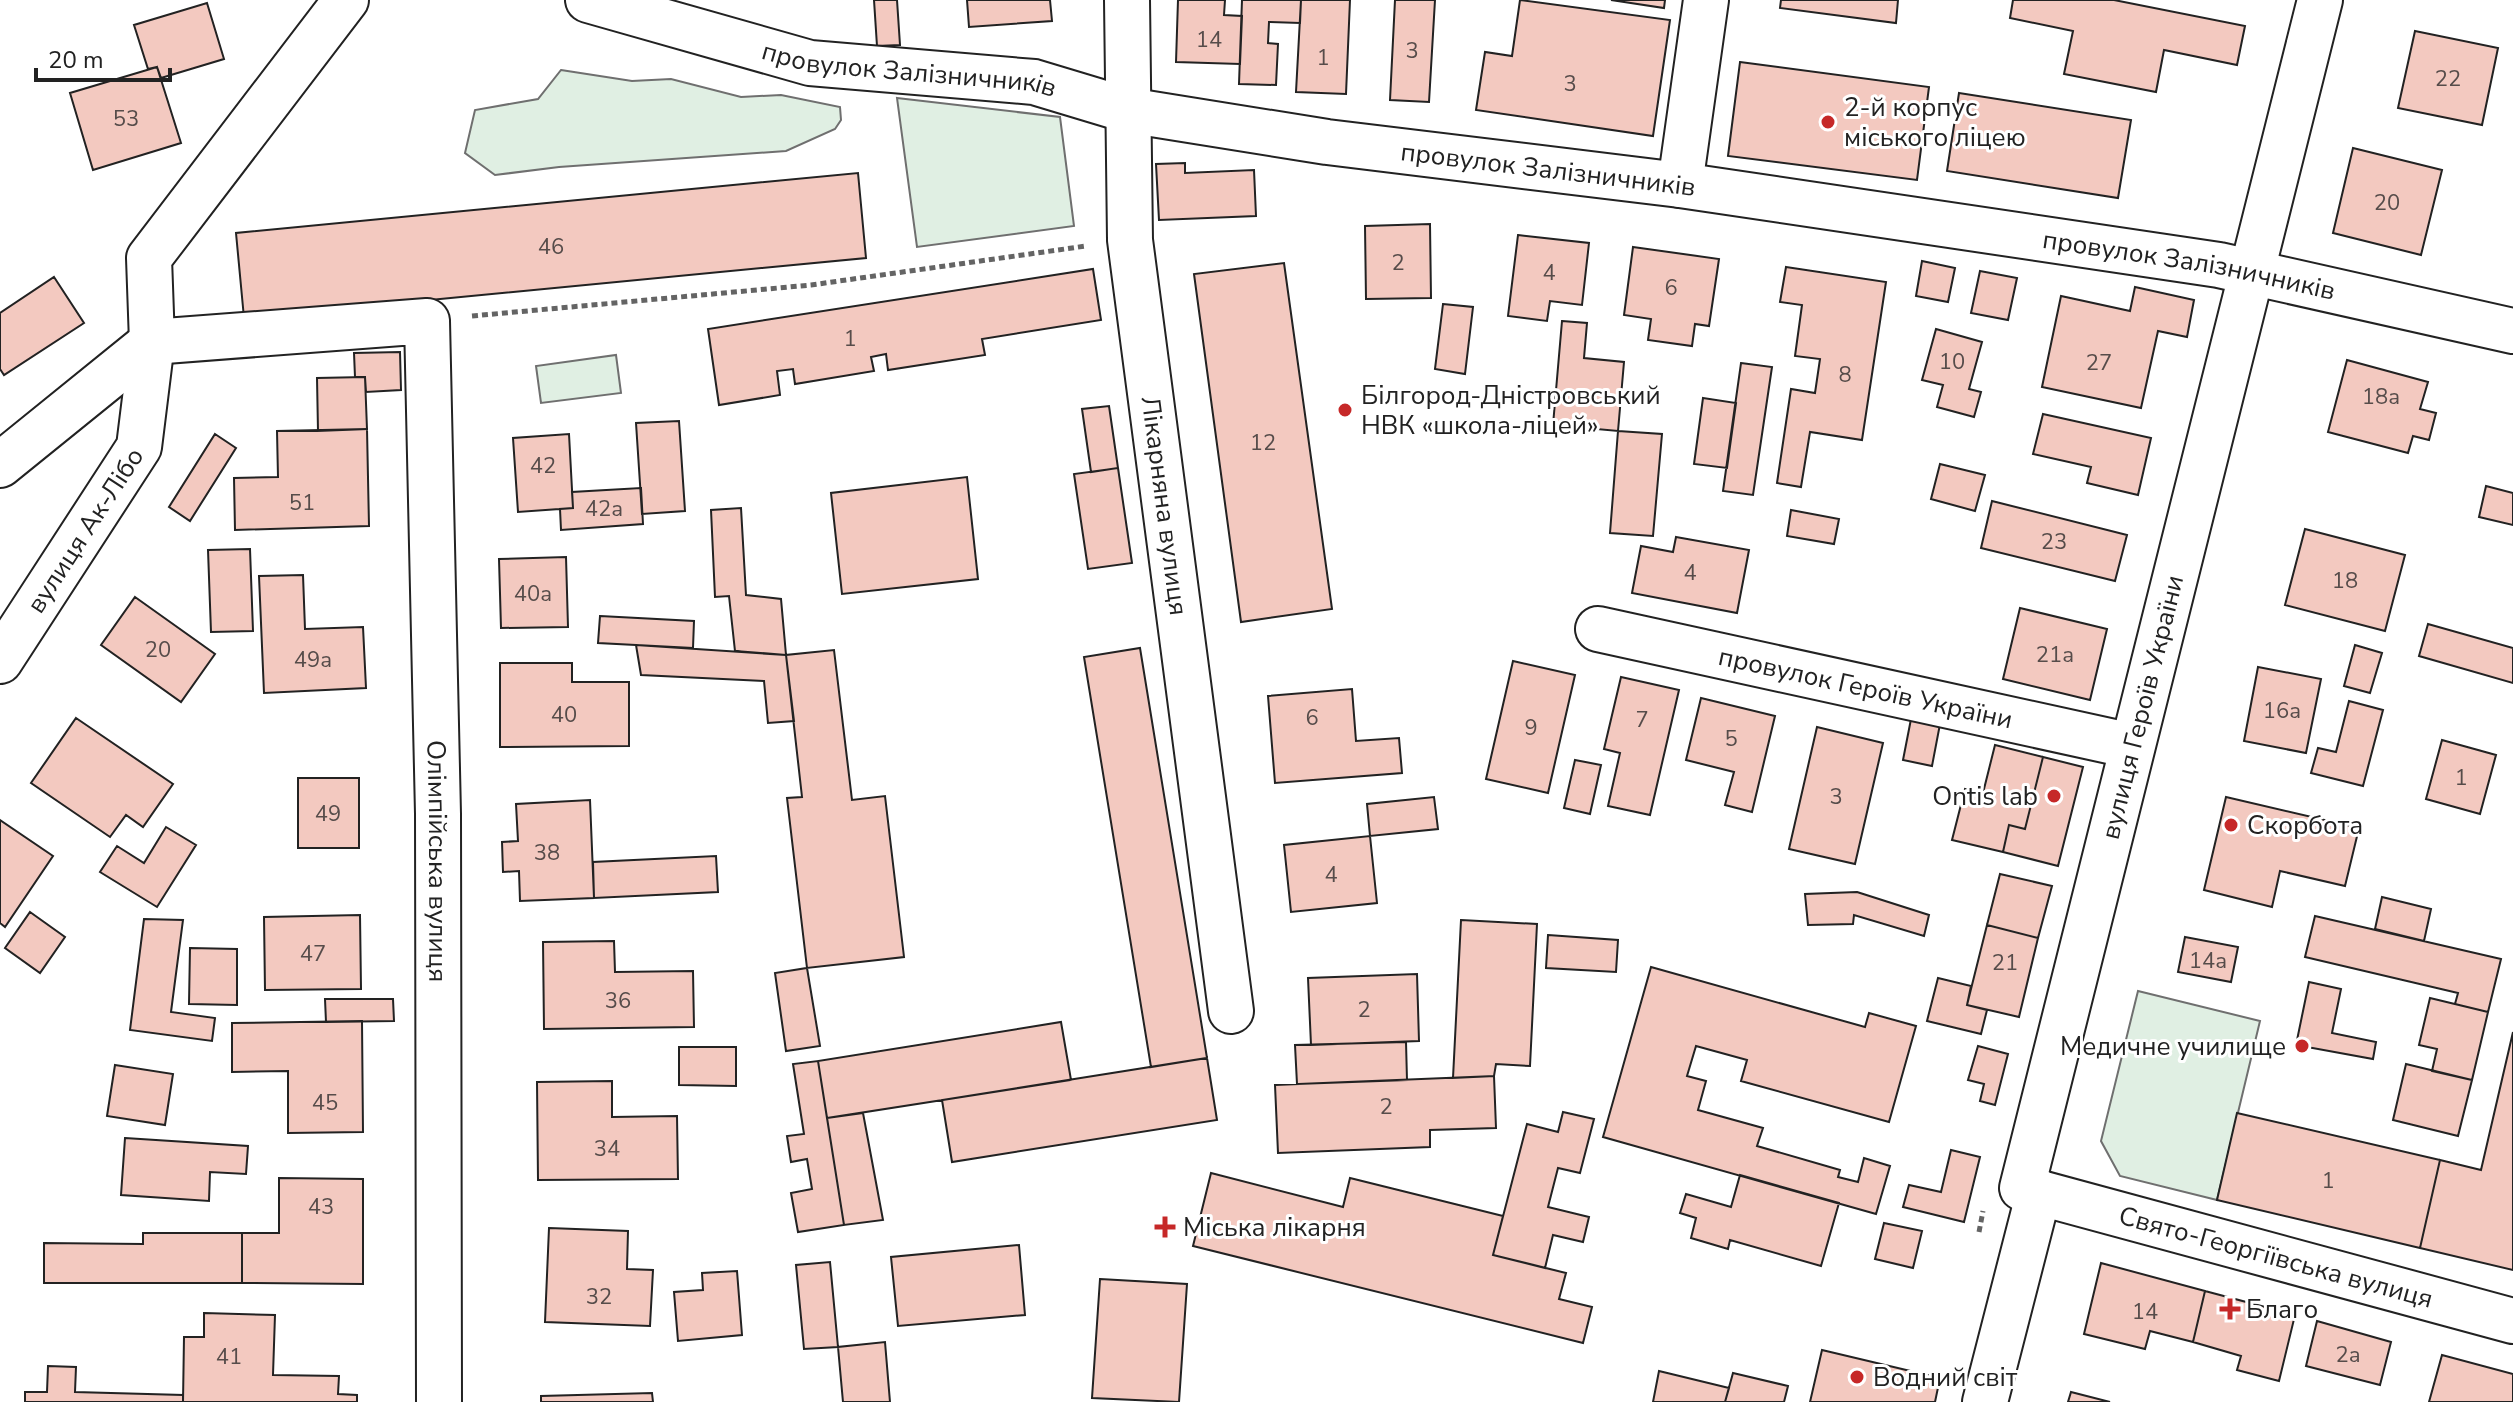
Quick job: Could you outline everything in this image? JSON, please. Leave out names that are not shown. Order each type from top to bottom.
[{"type":"street","points":[[152,342],[149,258],[346,0]]},
{"type":"street","name":"провулок Залізничників","points":[[588,0],[810,63],[1034,82],[1127,110],[1327,142],[1680,185],[2219,265],[2513,331]]},
{"type":"street","name":"Лікарняна вулиця","points":[[1127,0],[1130,240],[1231,1011]]},
{"type":"street","points":[[1680,185],[1706,0]]},
{"type":"street","name":"вулиця Героїв України","points":[[2039,1192],[2022,1188],[2320,0]]},
{"type":"street","points":[[0,465],[152,342],[427,321]]},
{"type":"street","name":"Олімпійська вулиця","points":[[427,321],[438,830],[439,1402]]},
{"type":"street","name":"вулиця Ак-Лібо","points":[[0,661],[139,447],[152,342]]},
{"type":"street","name":"провулок Героїв України","points":[[1598,629],[2132,746]]},
{"type":"street","points":[[1985,1402],[2039,1192]]},
{"type":"street","name":"Свято-Георгіївська вулиця","points":[[2039,1192],[2513,1321]]},
{"type":"path","points":[[427,321],[811,285],[1130,240]]},
{"type":"green space","points":[[561,70],[632,81],[671,79],[741,97],[781,95],[840,107],[841,120],[835,129],[786,151],[559,167],[495,175],[465,153],[475,110],[538,99]]},
{"type":"green space","points":[[897,98],[1060,117],[1074,226],[917,247]]},
{"type":"green space","points":[[616,355],[621,393],[541,403],[536,366]]},
{"type":"green space","points":[[2138,991],[2260,1021],[2217,1200],[2120,1176],[2101,1141]]},
{"type":"building","points":[[874,0],[897,0],[900,45],[877,46]]},
{"type":"building","points":[[967,0],[1050,0],[1052,21],[969,27]]},
{"type":"building","points":[[1178,0],[1225,0],[1224,15],[1242,16],[1240,64],[1176,62]]},
{"type":"building","points":[[1242,0],[1301,0],[1300,23],[1269,22],[1268,43],[1278,44],[1276,85],[1239,84]]},
{"type":"building","points":[[1301,0],[1350,0],[1346,94],[1296,92]]},
{"type":"building","points":[[1395,0],[1435,0],[1429,102],[1390,100]]},
{"type":"building","points":[[1520,0],[1670,20],[1653,136],[1476,110],[1485,52],[1512,56]]},
{"type":"building","points":[[1611,0],[1665,0],[1664,8]]},
{"type":"building","points":[[1781,0],[1898,0],[1896,23],[1780,8]]},
{"type":"building","points":[[2013,0],[2114,0],[2245,26],[2237,65],[2164,50],[2156,92],[2064,74],[2073,31],[2010,18]]},
{"type":"building","points":[[207,3],[224,59],[161,78],[157,67],[148,69],[134,25]]},
{"type":"building","points":[[2415,31],[2498,48],[2482,125],[2398,108]]},
{"type":"building","name":"2-й корпус міського ліцею","points":[[1740,62],[1929,87],[1917,180],[1728,156]]},
{"type":"building","points":[[157,67],[181,143],[93,170],[70,93]]},
{"type":"building","points":[[1959,93],[2131,120],[2118,198],[1947,171]]},
{"type":"building","points":[[2353,148],[2442,170],[2421,255],[2333,233]]},
{"type":"building","points":[[1185,163],[1185,173],[1254,170],[1256,216],[1159,220],[1156,164]]},
{"type":"building","points":[[858,173],[866,258],[244,318],[236,233]]},
{"type":"building","points":[[1430,224],[1431,298],[1366,299],[1365,226]]},
{"type":"building","points":[[1518,235],[1589,243],[1582,305],[1550,301],[1547,321],[1508,316]]},
{"type":"building","points":[[1633,247],[1719,259],[1709,326],[1695,324],[1692,346],[1648,340],[1651,319],[1624,315]]},
{"type":"building","points":[[1922,261],[1955,268],[1948,302],[1916,296]]},
{"type":"building","points":[[1284,263],[1332,609],[1241,622],[1194,274]]},
{"type":"building","points":[[1786,267],[1886,282],[1862,440],[1810,432],[1801,487],[1777,483],[1791,389],[1815,393],[1820,359],[1795,356],[1802,305],[1780,302]]},
{"type":"building","points":[[1093,269],[1101,320],[982,339],[985,355],[888,370],[886,354],[871,357],[874,371],[795,384],[793,369],[777,371],[780,395],[719,405],[708,329]]},
{"type":"building","points":[[1980,271],[2017,278],[2008,320],[1971,313]]},
{"type":"building","points":[[54,277],[84,323],[4,375],[0,369],[0,313]]},
{"type":"building","points":[[2135,287],[2194,300],[2187,337],[2158,331],[2141,408],[2042,387],[2061,296],[2130,311]]},
{"type":"building","points":[[1443,304],[1473,307],[1465,374],[1435,369]]},
{"type":"building","points":[[1562,321],[1587,323],[1584,358],[1624,362],[1618,431],[1553,425]]},
{"type":"building","points":[[1936,329],[1982,342],[1969,389],[1981,392],[1974,417],[1937,407],[1943,385],[1922,380]]},
{"type":"building","points":[[400,352],[401,390],[366,392],[365,377],[355,377],[354,353]]},
{"type":"building","points":[[2347,360],[2428,382],[2420,409],[2436,413],[2429,440],[2413,436],[2408,453],[2328,432]]},
{"type":"building","points":[[1741,363],[1772,367],[1753,495],[1723,491]]},
{"type":"building","points":[[365,377],[367,429],[318,431],[317,378]]},
{"type":"building","points":[[1703,398],[1736,403],[1727,468],[1694,464]]},
{"type":"building","points":[[1109,406],[1118,468],[1091,472],[1082,409]]},
{"type":"building","points":[[2043,414],[2151,438],[2138,495],[2087,483],[2091,467],[2033,454]]},
{"type":"building","points":[[679,421],[685,511],[642,514],[636,423]]},
{"type":"building","points":[[367,429],[369,526],[235,530],[234,478],[278,477],[277,431]]},
{"type":"building","points":[[1618,431],[1662,434],[1653,536],[1610,533]]},
{"type":"building","points":[[215,434],[236,448],[190,521],[169,507]]},
{"type":"building","points":[[569,434],[573,508],[518,512],[513,438]]},
{"type":"building","points":[[1940,464],[1985,475],[1975,511],[1931,499]]},
{"type":"building","points":[[1118,468],[1132,563],[1088,569],[1074,474]]},
{"type":"building","points":[[967,477],[978,579],[842,594],[831,493]]},
{"type":"building","points":[[2486,486],[2513,493],[2513,525],[2479,517]]},
{"type":"building","points":[[641,488],[643,524],[561,530],[560,509],[573,508],[572,492]]},
{"type":"building","points":[[1992,501],[2127,535],[2115,581],[1981,548]]},
{"type":"building","points":[[741,508],[746,595],[781,599],[786,655],[735,651],[729,596],[715,597],[711,510]]},
{"type":"building","points":[[1791,510],[1839,519],[1834,544],[1787,536]]},
{"type":"building","points":[[2305,529],[2405,555],[2385,631],[2285,605]]},
{"type":"building","points":[[1676,537],[1749,550],[1737,613],[1632,593],[1641,546],[1673,552]]},
{"type":"building","points":[[250,549],[253,631],[211,632],[208,550]]},
{"type":"building","points":[[566,557],[568,627],[501,628],[499,559]]},
{"type":"building","points":[[303,575],[305,629],[363,627],[366,688],[264,693],[259,576]]},
{"type":"building","points":[[135,597],[215,654],[181,702],[101,645]]},
{"type":"building","points":[[2020,608],[2107,629],[2090,700],[2003,679]]},
{"type":"building","points":[[600,616],[694,621],[693,648],[598,643]]},
{"type":"building","points":[[2428,624],[2513,648],[2513,683],[2419,656]]},
{"type":"building","points":[[636,645],[786,655],[794,721],[768,723],[764,681],[641,675]]},
{"type":"building","points":[[2355,645],[2382,653],[2370,693],[2344,686]]},
{"type":"building","points":[[1140,648],[1207,1058],[1151,1067],[1084,657]]},
{"type":"building","points":[[834,650],[852,800],[885,796],[904,957],[807,968],[787,798],[802,797],[786,655]]},
{"type":"building","points":[[1513,661],[1575,675],[1548,793],[1486,779]]},
{"type":"building","points":[[500,663],[572,663],[572,682],[629,682],[629,746],[500,747]]},
{"type":"building","points":[[2258,667],[2321,679],[2306,753],[2244,741]]},
{"type":"building","points":[[1621,677],[1679,690],[1650,815],[1608,806],[1620,753],[1604,749]]},
{"type":"building","points":[[1352,689],[1356,741],[1399,738],[1402,773],[1275,783],[1268,696]]},
{"type":"building","points":[[1701,698],[1775,716],[1752,812],[1725,805],[1734,772],[1686,760]]},
{"type":"building","points":[[2349,701],[2383,710],[2363,786],[2311,773],[2318,748],[2336,752]]},
{"type":"building","points":[[76,718],[173,784],[143,827],[126,815],[110,837],[31,783]]},
{"type":"building","points":[[1911,719],[1940,724],[1932,766],[1903,760]]},
{"type":"building","points":[[1817,727],[1883,743],[1855,864],[1789,849]]},
{"type":"building","points":[[2442,740],[2496,755],[2480,814],[2426,799]]},
{"type":"building","points":[[1995,745],[2043,757],[2025,829],[2009,825],[2003,852],[1952,840],[1965,789],[1983,793]]},
{"type":"building","name":"Ontis lab","points":[[2043,757],[2083,767],[2058,866],[2003,852],[2009,825],[2025,829]]},
{"type":"building","points":[[1575,760],[1601,765],[1590,814],[1564,808]]},
{"type":"building","points":[[298,778],[359,778],[359,848],[298,848]]},
{"type":"building","points":[[1434,797],[1438,829],[1370,836],[1367,804]]},
{"type":"building","points":[[2226,797],[2359,828],[2345,886],[2280,871],[2272,907],[2204,890]]},
{"type":"building","points":[[590,800],[594,898],[520,901],[519,871],[503,872],[502,842],[518,841],[516,804]]},
{"type":"building","points":[[0,820],[53,856],[5,927],[0,923]]},
{"type":"building","points":[[166,827],[196,845],[157,907],[100,872],[117,846],[144,863]]},
{"type":"building","points":[[1370,836],[1377,903],[1291,912],[1284,845]]},
{"type":"building","points":[[716,856],[718,892],[594,898],[593,862]]},
{"type":"building","points":[[2000,874],[2052,886],[2038,938],[1987,925]]},
{"type":"building","points":[[1857,892],[1929,915],[1924,936],[1854,915],[1853,924],[1808,925],[1805,894]]},
{"type":"building","points":[[2382,897],[2431,909],[2424,941],[2375,929]]},
{"type":"building","points":[[30,912],[65,937],[40,973],[5,948]]},
{"type":"building","points":[[360,915],[361,989],[265,990],[264,917]]},
{"type":"building","points":[[2315,916],[2501,959],[2488,1012],[2455,1004],[2458,993],[2305,957]]},
{"type":"building","points":[[144,919],[183,920],[171,1012],[215,1018],[212,1041],[130,1030]]},
{"type":"building","points":[[1461,920],[1537,924],[1530,1066],[1496,1064],[1494,1076],[1453,1078]]},
{"type":"building","points":[[1987,925],[2038,938],[2019,1017],[1967,1005]]},
{"type":"building","points":[[1548,935],[1618,940],[1616,972],[1546,968]]},
{"type":"building","points":[[2185,937],[2238,947],[2231,982],[2178,972]]},
{"type":"building","points":[[614,941],[615,972],[693,971],[694,1027],[544,1029],[543,942]]},
{"type":"building","points":[[190,948],[237,949],[237,1005],[189,1004]]},
{"type":"building","points":[[1651,967],[1865,1027],[1869,1013],[1916,1026],[1889,1122],[1741,1081],[1747,1060],[1696,1046],[1687,1076],[1706,1081],[1698,1110],[1763,1128],[1757,1146],[1840,1170],[1838,1177],[1858,1182],[1864,1158],[1890,1166],[1876,1214],[1603,1137]]},
{"type":"building","points":[[807,968],[820,1046],[786,1051],[775,973]]},
{"type":"building","points":[[1417,974],[1419,1041],[1311,1045],[1308,978]]},
{"type":"building","points":[[1938,978],[1971,986],[1967,1005],[1987,1010],[1981,1034],[1927,1021]]},
{"type":"building","points":[[2309,982],[2341,989],[2332,1033],[2376,1042],[2373,1059],[2296,1045]]},
{"type":"building","points":[[2430,998],[2488,1012],[2472,1080],[2432,1071],[2437,1049],[2419,1045]]},
{"type":"building","points":[[325,999],[393,999],[394,1021],[326,1022]]},
{"type":"building","points":[[362,1021],[363,1132],[288,1133],[288,1071],[232,1072],[232,1023]]},
{"type":"building","points":[[1061,1022],[1071,1080],[827,1118],[818,1061]]},
{"type":"building","points":[[2513,1032],[2513,1270],[2420,1248],[2440,1160],[2481,1170]]},
{"type":"building","points":[[1406,1042],[1407,1080],[1297,1084],[1295,1045]]},
{"type":"building","points":[[1978,1046],[2008,1054],[1995,1105],[1980,1101],[1984,1084],[1968,1080]]},
{"type":"building","points":[[679,1047],[736,1047],[736,1086],[679,1085]]},
{"type":"building","points":[[1207,1058],[1217,1120],[952,1162],[942,1100]]},
{"type":"building","points":[[818,1061],[844,1225],[798,1232],[791,1193],[812,1189],[807,1159],[791,1162],[787,1136],[804,1134],[793,1064]]},
{"type":"building","points":[[2406,1064],[2472,1080],[2458,1136],[2393,1120]]},
{"type":"building","points":[[115,1065],[173,1074],[165,1125],[107,1116]]},
{"type":"building","points":[[1494,1076],[1496,1128],[1430,1130],[1430,1147],[1278,1153],[1275,1085]]},
{"type":"building","points":[[612,1081],[612,1117],[677,1116],[678,1179],[538,1180],[537,1082]]},
{"type":"building","points":[[1563,1112],[1594,1119],[1580,1173],[1558,1168],[1548,1207],[1589,1217],[1583,1242],[1553,1235],[1545,1268],[1493,1255],[1527,1124],[1558,1132]]},
{"type":"building","points":[[863,1113],[883,1220],[844,1225],[827,1118]]},
{"type":"building","points":[[2237,1113],[2440,1160],[2420,1248],[2217,1200]]},
{"type":"building","points":[[125,1138],[248,1146],[246,1174],[210,1172],[209,1201],[121,1195]]},
{"type":"building","points":[[1951,1150],[1980,1157],[1964,1222],[1903,1207],[1909,1185],[1941,1192]]},
{"type":"building","points":[[1211,1173],[1343,1207],[1350,1178],[1503,1216],[1493,1255],[1566,1273],[1559,1299],[1592,1307],[1583,1343],[1193,1246]]},
{"type":"building","points":[[1740,1175],[1839,1203],[1821,1266],[1730,1240],[1728,1249],[1691,1238],[1696,1218],[1680,1213],[1686,1194],[1731,1207]]},
{"type":"building","points":[[279,1178],[363,1179],[363,1284],[242,1283],[242,1233],[279,1233]]},
{"type":"building","points":[[1884,1223],[1922,1231],[1913,1268],[1875,1259]]},
{"type":"building","points":[[549,1228],[628,1231],[627,1269],[653,1270],[650,1326],[545,1322]]},
{"type":"building","points":[[143,1233],[242,1233],[242,1283],[44,1283],[44,1243],[143,1244]]},
{"type":"building","points":[[1019,1245],[1025,1315],[898,1326],[891,1257]]},
{"type":"building","points":[[830,1262],[838,1347],[804,1349],[796,1265]]},
{"type":"building","points":[[2101,1263],[2205,1291],[2193,1342],[2150,1331],[2145,1349],[2084,1334]]},
{"type":"building","points":[[737,1271],[742,1335],[678,1341],[674,1292],[703,1290],[702,1273]]},
{"type":"building","points":[[1100,1279],[1187,1284],[1179,1402],[1092,1398]]},
{"type":"building","points":[[2205,1291],[2295,1315],[2279,1381],[2237,1370],[2241,1356],[2193,1342]]},
{"type":"building","points":[[204,1313],[275,1315],[273,1375],[339,1376],[338,1394],[357,1395],[357,1402],[183,1402],[184,1337],[204,1337]]},
{"type":"building","points":[[2317,1321],[2391,1342],[2380,1385],[2306,1366]]},
{"type":"building","points":[[885,1342],[890,1402],[843,1402],[838,1347]]},
{"type":"building","points":[[1822,1350],[1940,1378],[1935,1402],[1810,1402]]},
{"type":"building","points":[[2442,1355],[2513,1374],[2513,1402],[2429,1402]]},
{"type":"building","points":[[48,1366],[76,1367],[75,1392],[183,1395],[183,1402],[25,1402],[25,1392],[47,1392]]},
{"type":"building","points":[[1659,1371],[1729,1388],[1725,1402],[1653,1402]]},
{"type":"building","points":[[1733,1373],[1788,1386],[1784,1402],[1725,1402]]},
{"type":"building","points":[[2071,1392],[2110,1402],[2068,1402]]},
{"type":"building","points":[[652,1393],[653,1402],[541,1402],[541,1396]]},
{"type":"place","name":"2-й корпус міського ліцею","points":[[1828,122]]},
{"type":"place","name":"Білгород-Дністровський НВК «школа-ліцей»","points":[[1345,410]]},
{"type":"place","name":"Ontis lab","points":[[2054,796]]},
{"type":"place","name":"Скорбота","points":[[2231,825]]},
{"type":"place","name":"Медичне училище","points":[[2302,1046]]},
{"type":"place","name":"Міська лікарня","points":[[1165,1227]]},
{"type":"place","name":"Благо","points":[[2230,1309]]},
{"type":"place","name":"Водний світ","points":[[1857,1377]]}]
